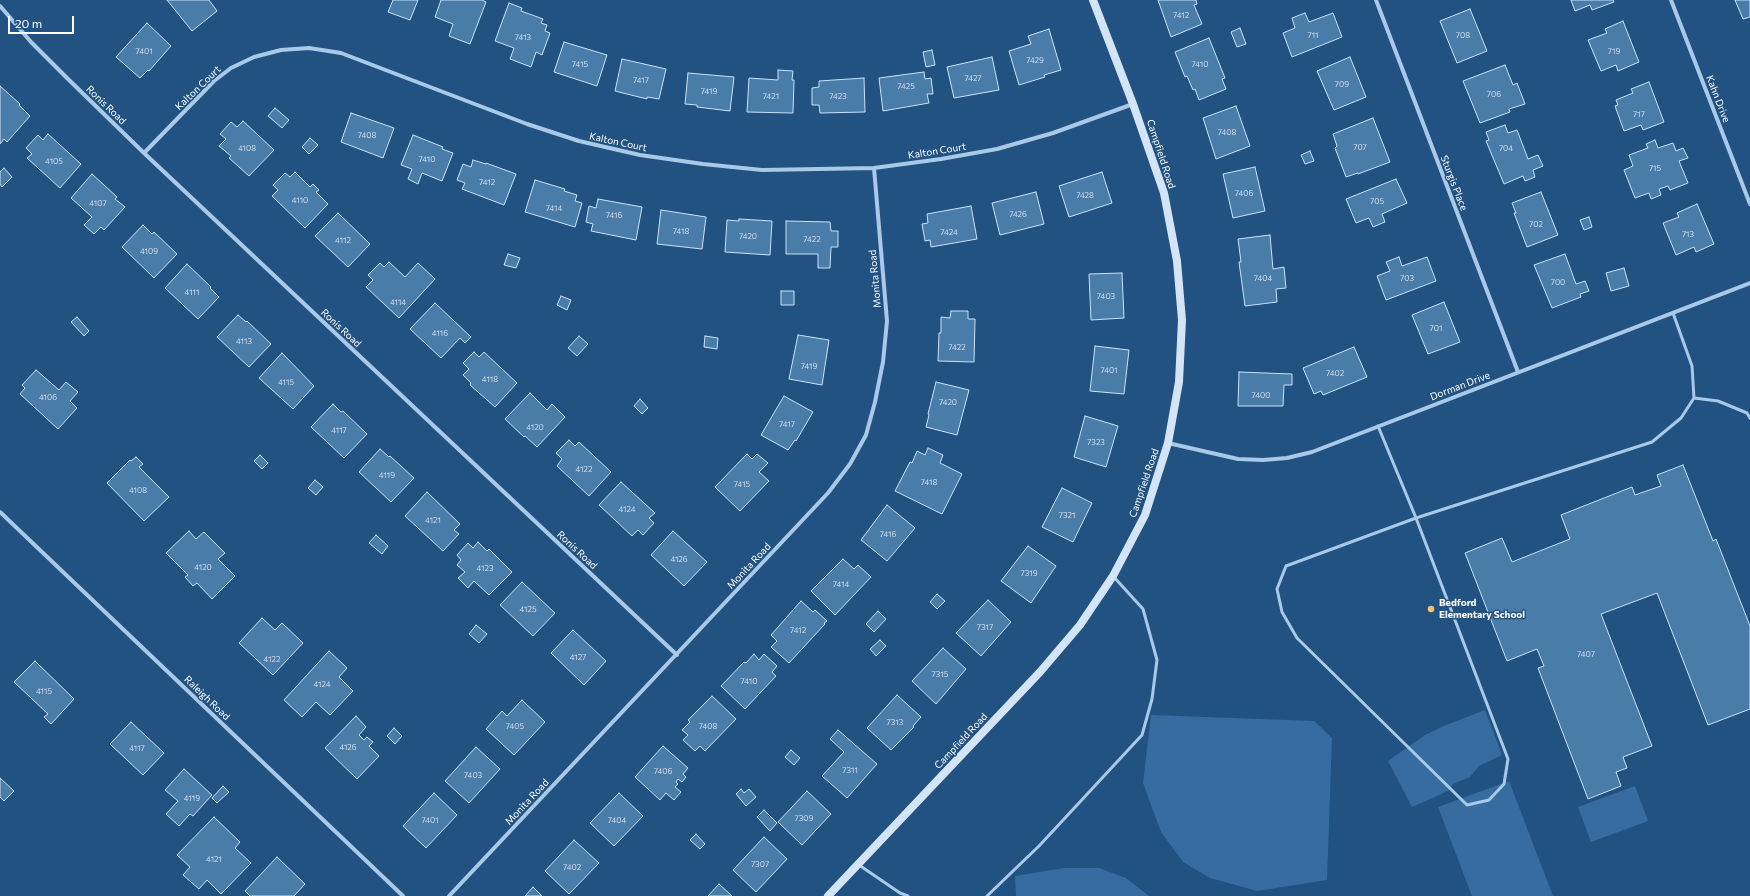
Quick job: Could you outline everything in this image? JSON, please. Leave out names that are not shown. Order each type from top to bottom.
[{"type":"street","name":"Campfield Road","points":[[828,896],[1040,672],[1080,625],[1114,576],[1145,515],[1168,443],[1178,382],[1182,320],[1177,260],[1164,193],[1133,104],[1093,0]]},
{"type":"street","name":"Sturgis Place","points":[[1376,0],[1518,372]]},
{"type":"street","name":"Kahn Drive","points":[[1671,0],[1750,204]]},
{"type":"street","name":"Ronis Road","points":[[0,6],[68,79],[144,153],[676,655]]},
{"type":"street","name":"Kalton Court","points":[[144,153],[214,81],[231,68],[254,57],[281,50],[309,48],[341,53],[527,124],[578,141],[640,155],[703,164],[762,170],[874,168],[997,149],[1053,133],[1133,104]]},
{"type":"street","name":"Monita Road","points":[[449,896],[828,494],[850,464],[866,435],[875,402],[883,362],[887,321],[874,168]]},
{"type":"street","name":"Dorman Drive","points":[[1168,443],[1238,459],[1263,460],[1287,458],[1312,452],[1750,283]]},
{"type":"street","name":"Raleigh Road","points":[[0,512],[403,896]]},
{"type":"lane","points":[[1378,426],[1416,518],[1508,759],[1504,784],[1489,800],[1467,805],[1297,638],[1282,612],[1277,589],[1286,566],[1416,518],[1652,442],[1681,418],[1694,398],[1692,366],[1673,313]]},
{"type":"lane","points":[[1694,398],[1718,401],[1747,413],[1750,418]]},
{"type":"lane","points":[[987,896],[1039,846],[1142,735],[1152,699],[1158,660],[1143,609],[1114,576]]},
{"type":"lane","points":[[858,864],[900,893],[908,896]]},
{"type":"shaded area","points":[[1485,710],[1502,755],[1479,766],[1470,777],[1453,784],[1448,791],[1412,807],[1388,761],[1425,735]]},
{"type":"shaded area","points":[[1151,715],[1314,721],[1332,738],[1327,880],[1257,891],[1210,878],[1183,862],[1161,832],[1143,783]]},
{"type":"shaded area","points":[[1509,781],[1553,896],[1472,896],[1438,807]]},
{"type":"shaded area","points":[[1635,786],[1648,821],[1591,842],[1578,807]]},
{"type":"shaded area","points":[[1064,868],[1099,868],[1126,878],[1149,896],[1016,896],[1015,876]]},
{"type":"building","points":[[167,0],[209,0],[217,11],[192,31]]},
{"type":"building","points":[[393,0],[418,0],[410,20],[388,12]]},
{"type":"building","points":[[441,0],[482,0],[486,2],[470,44],[449,36],[453,24],[435,17]]},
{"type":"building","points":[[1158,0],[1196,0],[1197,4],[1194,5],[1202,24],[1171,37]]},
{"type":"building","points":[[1571,0],[1613,0],[1614,2],[1592,10],[1590,5],[1575,11]]},
{"type":"building","points":[[1735,0],[1750,0],[1750,17],[1743,19]]},
{"type":"building","points":[[509,3],[522,8],[521,11],[543,19],[541,23],[547,25],[545,31],[550,33],[542,55],[536,52],[531,67],[510,59],[514,48],[495,41]]},
{"type":"building","points":[[1470,9],[1487,51],[1457,63],[1440,21]]},
{"type":"building","points":[[1305,13],[1309,22],[1333,13],[1342,37],[1292,57],[1283,33],[1295,28],[1292,18]]},
{"type":"building","points":[[1623,21],[1639,62],[1618,71],[1616,65],[1601,71],[1588,40],[1607,33],[1605,29]]},
{"type":"building","points":[[147,23],[171,46],[149,71],[148,70],[140,78],[116,57]]},
{"type":"building","points":[[1240,28],[1246,44],[1237,47],[1231,32]]},
{"type":"building","points":[[1049,29],[1061,70],[1044,75],[1045,77],[1019,85],[1009,51],[1031,44],[1028,36]]},
{"type":"building","points":[[1209,38],[1225,78],[1222,79],[1226,89],[1199,100],[1195,89],[1193,90],[1187,76],[1185,77],[1175,52]]},
{"type":"building","points":[[564,42],[607,55],[597,86],[554,72]]},
{"type":"building","points":[[932,50],[935,65],[926,67],[923,52]]},
{"type":"building","points":[[992,57],[999,90],[954,98],[947,67]]},
{"type":"building","points":[[1350,57],[1366,97],[1334,110],[1317,71]]},
{"type":"building","points":[[622,59],[666,69],[659,99],[647,97],[647,99],[615,91]]},
{"type":"building","points":[[1505,65],[1513,85],[1517,83],[1525,104],[1509,109],[1510,112],[1480,123],[1463,81]]},
{"type":"building","points":[[778,70],[793,71],[793,113],[747,112],[749,78],[778,80]]},
{"type":"building","points":[[924,72],[925,79],[931,78],[933,94],[927,94],[929,103],[883,111],[879,78]]},
{"type":"building","points":[[688,73],[734,77],[730,111],[685,104]]},
{"type":"building","points":[[864,78],[865,112],[820,113],[819,105],[812,105],[812,88],[819,87],[819,81]]},
{"type":"building","points":[[1649,82],[1664,122],[1643,130],[1641,125],[1624,131],[1615,106],[1618,105],[1616,100],[1633,93],[1631,89]]},
{"type":"building","points":[[0,86],[20,104],[19,105],[30,116],[7,142],[4,139],[0,144]]},
{"type":"building","points":[[1236,106],[1250,146],[1216,159],[1203,118]]},
{"type":"building","points":[[275,108],[289,120],[282,128],[268,116]]},
{"type":"building","points":[[351,113],[394,128],[383,158],[341,142]]},
{"type":"building","points":[[1373,118],[1390,162],[1346,177],[1335,148],[1337,146],[1333,134]]},
{"type":"building","points":[[243,121],[274,150],[249,176],[229,158],[231,156],[219,146],[226,139],[220,134],[231,122],[237,127]]},
{"type":"building","points":[[1505,125],[1508,133],[1517,130],[1528,159],[1538,155],[1543,166],[1533,170],[1535,177],[1525,181],[1523,176],[1504,184],[1486,141],[1489,140],[1486,132]]},
{"type":"building","points":[[48,134],[81,164],[60,188],[27,158],[32,154],[26,148],[38,135],[43,140]]},
{"type":"building","points":[[413,135],[443,147],[442,149],[453,153],[442,181],[422,173],[418,184],[408,179],[412,169],[401,165]]},
{"type":"building","points":[[310,138],[318,145],[309,154],[302,147]]},
{"type":"building","points":[[1655,140],[1658,148],[1673,143],[1676,151],[1683,148],[1688,158],[1679,161],[1688,183],[1670,190],[1668,186],[1659,189],[1661,195],[1651,199],[1649,193],[1635,198],[1624,170],[1633,166],[1629,155],[1648,148],[1646,144]]},
{"type":"building","points":[[1310,151],[1314,161],[1305,164],[1301,155]]},
{"type":"building","points":[[473,160],[516,174],[504,205],[462,189],[465,183],[457,180],[463,164],[471,167]]},
{"type":"building","points":[[1255,167],[1265,211],[1233,218],[1223,174]]},
{"type":"building","points":[[4,168],[12,177],[2,187],[0,184],[0,172]]},
{"type":"building","points":[[295,172],[310,187],[313,184],[319,190],[316,192],[328,204],[305,228],[272,196],[278,190],[273,185],[285,173],[290,177]]},
{"type":"building","points":[[1102,172],[1112,203],[1069,217],[1059,186]]},
{"type":"building","points":[[92,174],[117,197],[115,199],[125,207],[104,230],[101,227],[94,234],[84,225],[92,217],[71,198]]},
{"type":"building","points":[[1396,179],[1407,203],[1382,214],[1385,222],[1373,227],[1369,218],[1356,223],[1346,199]]},
{"type":"building","points":[[535,180],[565,189],[564,191],[577,195],[575,201],[582,203],[575,227],[525,212]]},
{"type":"building","points":[[1036,192],[1044,224],[1000,235],[992,203]]},
{"type":"building","points":[[1541,192],[1558,235],[1527,247],[1514,213],[1516,213],[1512,203]]},
{"type":"building","points":[[598,199],[642,207],[636,240],[591,231],[593,224],[586,222],[589,206],[596,208]]},
{"type":"building","points":[[1697,204],[1714,244],[1696,252],[1694,247],[1676,255],[1663,223],[1679,217],[1677,213]]},
{"type":"building","points":[[971,206],[977,239],[931,247],[930,240],[925,241],[922,224],[928,223],[927,214]]},
{"type":"building","points":[[661,210],[706,217],[702,249],[657,244]]},
{"type":"building","points":[[338,213],[370,244],[348,267],[315,236]]},
{"type":"building","points":[[1589,217],[1592,227],[1584,230],[1580,220]]},
{"type":"building","points":[[739,219],[772,221],[770,255],[725,252],[727,220],[739,221]]},
{"type":"building","points":[[786,221],[830,222],[831,231],[838,231],[838,247],[831,247],[830,268],[818,268],[818,254],[786,254]]},
{"type":"building","points":[[143,225],[152,234],[154,232],[177,254],[154,278],[122,247]]},
{"type":"building","points":[[1270,235],[1273,269],[1284,267],[1286,288],[1276,289],[1277,302],[1245,306],[1239,262],[1241,262],[1238,239]]},
{"type":"building","points":[[508,254],[520,258],[516,268],[504,265]]},
{"type":"building","points":[[1565,254],[1576,284],[1585,281],[1589,291],[1580,294],[1581,297],[1552,308],[1534,265]]},
{"type":"building","points":[[1399,257],[1402,266],[1427,257],[1436,281],[1386,300],[1377,276],[1390,271],[1386,262]]},
{"type":"building","points":[[389,262],[405,277],[418,263],[435,279],[399,318],[366,287],[373,280],[368,275],[380,263],[384,267]]},
{"type":"building","points":[[187,264],[211,287],[210,288],[219,297],[198,319],[165,288]]},
{"type":"building","points":[[1624,268],[1629,286],[1611,291],[1606,273]]},
{"type":"building","points":[[1122,273],[1124,318],[1091,320],[1089,274]]},
{"type":"building","points":[[781,291],[794,291],[794,305],[781,305]]},
{"type":"building","points":[[561,296],[571,300],[567,310],[557,305]]},
{"type":"building","points":[[1444,302],[1460,342],[1428,354],[1412,315]]},
{"type":"building","points":[[435,303],[471,337],[465,343],[460,338],[441,358],[410,329]]},
{"type":"building","points":[[951,311],[968,311],[968,319],[975,319],[974,362],[938,361],[941,317],[950,318]]},
{"type":"building","points":[[238,315],[246,322],[247,321],[271,344],[249,367],[217,337]]},
{"type":"building","points":[[77,317],[89,331],[84,336],[71,322]]},
{"type":"building","points":[[798,335],[829,340],[822,385],[789,379]]},
{"type":"building","points":[[579,336],[588,344],[577,356],[568,348]]},
{"type":"building","points":[[705,336],[718,338],[717,349],[704,347]]},
{"type":"building","points":[[1095,346],[1129,350],[1124,394],[1090,391]]},
{"type":"building","points":[[1354,347],[1367,377],[1323,395],[1321,391],[1314,394],[1303,368]]},
{"type":"building","points":[[474,352],[479,357],[484,352],[517,383],[495,407],[470,385],[471,383],[463,375],[469,369],[463,363]]},
{"type":"building","points":[[282,353],[314,386],[293,409],[259,378]]},
{"type":"building","points":[[36,370],[59,390],[66,382],[78,392],[70,401],[77,408],[58,429],[20,394],[25,388],[22,385]]},
{"type":"building","points":[[1239,372],[1292,374],[1292,385],[1284,385],[1283,406],[1238,406]]},
{"type":"building","points":[[936,382],[969,390],[957,435],[926,427]]},
{"type":"building","points":[[530,393],[547,410],[552,404],[565,417],[537,447],[505,419]]},
{"type":"building","points":[[784,396],[813,412],[796,441],[795,440],[788,450],[761,435]]},
{"type":"building","points":[[640,399],[648,408],[642,414],[634,406]]},
{"type":"building","points":[[333,404],[341,412],[343,411],[367,434],[344,458],[311,427]]},
{"type":"building","points":[[1085,416],[1118,426],[1106,467],[1074,457]]},
{"type":"building","points":[[569,440],[575,446],[579,442],[611,472],[589,496],[557,466],[562,459],[556,453]]},
{"type":"building","points":[[928,448],[943,455],[940,463],[962,474],[942,514],[895,491],[910,462],[912,463],[917,451],[925,455]]},
{"type":"building","points":[[380,449],[414,478],[391,502],[359,472]]},
{"type":"building","points":[[747,454],[752,459],[757,454],[768,463],[759,472],[769,481],[740,511],[715,487]]},
{"type":"building","points":[[260,455],[268,463],[262,469],[254,461]]},
{"type":"building","points":[[136,457],[143,464],[139,467],[169,497],[144,521],[107,483],[130,460],[131,461]]},
{"type":"building","points":[[1683,465],[1713,541],[1716,539],[1750,626],[1750,709],[1708,725],[1657,593],[1601,614],[1652,746],[1623,757],[1627,768],[1616,772],[1621,786],[1588,799],[1538,668],[1544,666],[1537,649],[1507,661],[1465,553],[1502,538],[1512,562],[1570,539],[1561,515],[1632,487],[1635,495],[1661,486],[1657,475]]},
{"type":"building","points":[[315,480],[323,487],[316,495],[308,488]]},
{"type":"building","points":[[621,482],[655,513],[649,518],[654,523],[643,535],[638,530],[632,536],[599,505]]},
{"type":"building","points":[[1062,488],[1092,503],[1073,542],[1042,527]]},
{"type":"building","points":[[427,492],[460,524],[454,530],[459,534],[443,551],[405,516]]},
{"type":"building","points":[[887,505],[915,528],[887,561],[861,540]]},
{"type":"building","points":[[189,531],[196,539],[204,532],[225,553],[218,559],[235,576],[212,599],[197,583],[193,586],[185,577],[188,575],[166,553]]},
{"type":"building","points":[[673,531],[707,562],[684,586],[651,555]]},
{"type":"building","points":[[376,535],[388,546],[382,554],[369,543]]},
{"type":"building","points":[[478,542],[487,551],[489,549],[512,572],[489,595],[474,581],[468,588],[458,578],[465,572],[457,565],[461,560],[457,555],[468,543],[473,548]]},
{"type":"building","points":[[1028,546],[1056,566],[1031,603],[1001,581]]},
{"type":"building","points":[[843,559],[854,569],[858,565],[871,577],[835,615],[811,591]]},
{"type":"building","points":[[522,582],[555,613],[533,636],[500,605]]},
{"type":"building","points":[[937,594],[945,601],[937,609],[930,602]]},
{"type":"building","points":[[988,600],[1011,622],[981,656],[956,633]]},
{"type":"building","points":[[801,601],[813,612],[815,610],[827,621],[789,663],[771,647],[777,641],[771,635]]},
{"type":"building","points":[[878,611],[886,619],[874,632],[866,624]]},
{"type":"building","points":[[262,618],[275,630],[282,623],[303,643],[273,675],[239,643]]},
{"type":"building","points":[[476,625],[487,634],[479,643],[469,634]]},
{"type":"building","points":[[573,630],[606,661],[584,685],[551,653]]},
{"type":"building","points":[[880,640],[886,646],[876,656],[870,649]]},
{"type":"building","points":[[943,648],[966,669],[936,704],[912,681]]},
{"type":"building","points":[[329,651],[347,668],[339,677],[353,691],[330,715],[316,702],[302,717],[284,700]]},
{"type":"building","points":[[754,654],[759,660],[764,654],[777,666],[772,672],[776,676],[745,709],[721,686],[744,662],[746,663]]},
{"type":"building","points":[[35,661],[74,699],[51,724],[44,717],[48,714],[14,682]]},
{"type":"building","points":[[897,695],[921,717],[913,726],[914,727],[891,750],[867,728]]},
{"type":"building","points":[[712,696],[736,719],[705,751],[700,746],[695,751],[683,740],[688,735],[682,730],[690,722],[688,720]]},
{"type":"building","points":[[522,700],[545,722],[514,755],[486,729],[502,711],[507,716]]},
{"type":"building","points":[[356,716],[366,727],[359,735],[364,740],[367,737],[373,742],[369,746],[379,756],[357,779],[325,748]]},
{"type":"building","points":[[131,722],[164,753],[143,775],[110,744]]},
{"type":"building","points":[[394,728],[402,736],[395,744],[387,736]]},
{"type":"building","points":[[838,730],[877,764],[847,798],[822,776],[844,752],[830,739]]},
{"type":"building","points":[[663,746],[688,768],[683,774],[686,777],[682,782],[678,779],[676,782],[678,784],[675,787],[681,792],[674,800],[666,793],[660,800],[635,777]]},
{"type":"building","points":[[476,747],[500,769],[469,803],[445,781]]},
{"type":"building","points":[[791,750],[800,758],[794,765],[785,757]]},
{"type":"building","points":[[184,769],[212,795],[193,816],[190,814],[179,826],[166,814],[178,801],[165,790]]},
{"type":"building","points":[[0,778],[14,791],[4,801],[0,797]]},
{"type":"building","points":[[223,786],[229,792],[217,803],[212,798]]},
{"type":"building","points":[[741,789],[744,793],[749,789],[756,797],[746,806],[736,794]]},
{"type":"building","points":[[807,791],[831,814],[802,845],[778,822]]},
{"type":"building","points":[[434,793],[457,815],[426,848],[403,826]]},
{"type":"building","points":[[619,793],[643,816],[614,846],[590,823]]},
{"type":"building","points":[[764,810],[777,823],[770,831],[757,817]]},
{"type":"building","points":[[214,817],[240,842],[235,848],[251,863],[221,894],[207,880],[199,889],[183,875],[190,867],[177,855]]},
{"type":"building","points":[[696,834],[705,844],[700,849],[690,840]]},
{"type":"building","points":[[764,837],[787,859],[756,892],[733,870]]},
{"type":"building","points":[[574,840],[599,863],[569,894],[545,871]]},
{"type":"building","points":[[277,857],[305,884],[294,896],[250,896],[245,891]]},
{"type":"building","points":[[719,884],[732,896],[708,896]]},
{"type":"building","points":[[533,887],[542,896],[525,896]]},
{"type":"place","name":"Bedford Elementary School","points":[[1431,609]]}]
